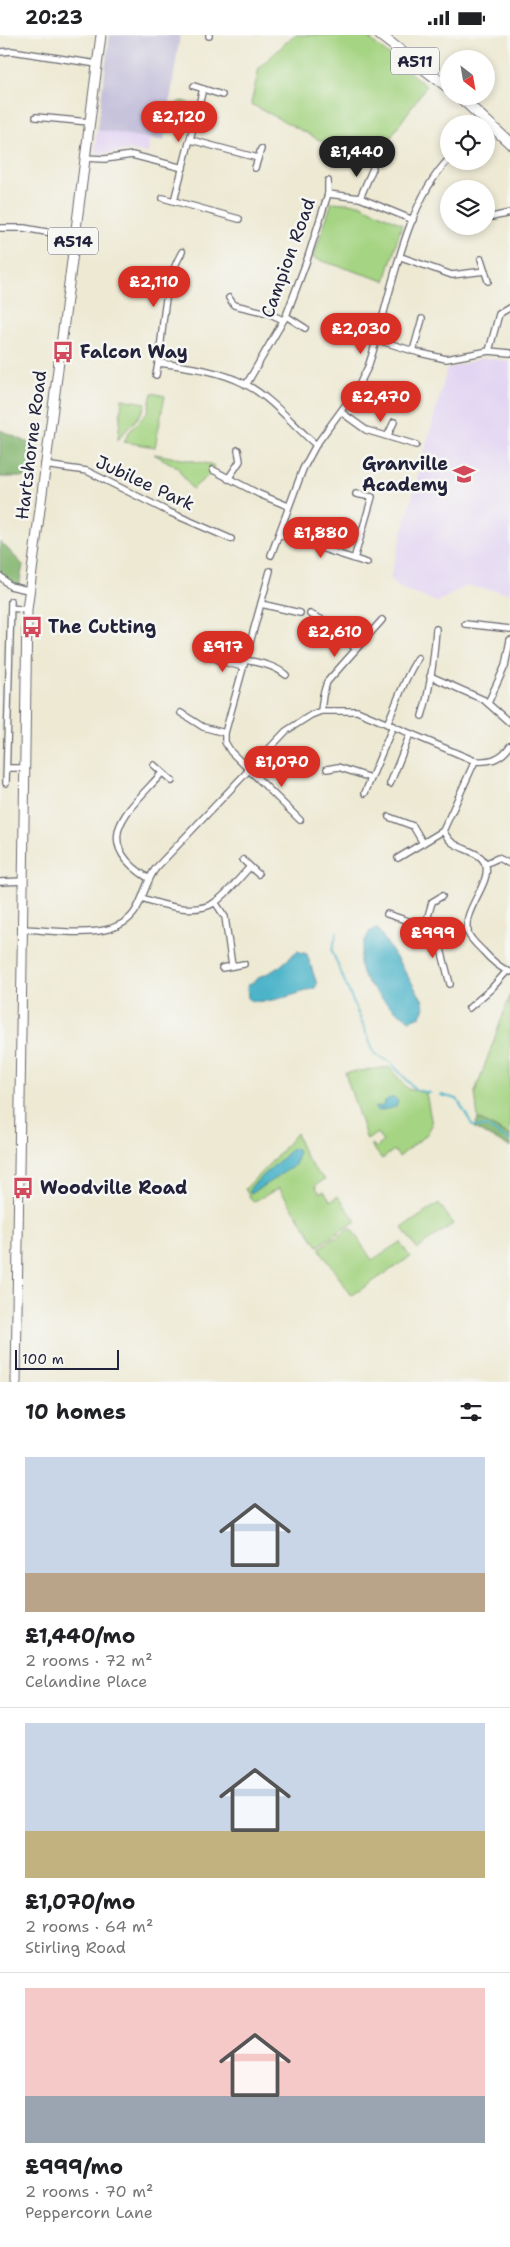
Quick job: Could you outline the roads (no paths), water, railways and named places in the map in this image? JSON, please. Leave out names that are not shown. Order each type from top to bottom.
[{"type":"highway","name":"A511","points":[[384,36],[440,81]]},
{"type":"highway","points":[[467,105],[476,115]]},
{"type":"highway","points":[[495,132],[510,143]]},
{"type":"main road","name":"Hartshorne Road","points":[[28,590],[36,548],[44,465],[100,35]]},
{"type":"main road","name":"A514","points":[[16,1382],[28,590]]},
{"type":"street","points":[[0,52],[12,51],[97,64]]},
{"type":"street","points":[[194,86],[222,95]]},
{"type":"street","points":[[174,201],[203,89]]},
{"type":"street","points":[[36,117],[89,122]]},
{"type":"street","points":[[191,140],[258,158]]},
{"type":"street","points":[[255,168],[261,149]]},
{"type":"street","points":[[84,158],[105,159],[132,155],[183,168]]},
{"type":"street","points":[[360,198],[373,168]]},
{"type":"street","points":[[271,555],[303,469],[316,445],[357,389],[368,367],[378,340],[412,220],[428,185],[440,170]]},
{"type":"street","name":"Campion Road","points":[[246,385],[284,318],[307,260],[328,195],[328,181]]},
{"type":"street","name":"Campion Road","points":[[328,195],[360,198],[412,220]]},
{"type":"street","points":[[163,198],[239,219]]},
{"type":"street","points":[[495,216],[510,213]]},
{"type":"street","points":[[0,228],[24,228],[74,237]]},
{"type":"street","points":[[156,375],[165,297],[175,264],[182,252]]},
{"type":"street","points":[[400,257],[452,275],[485,271]]},
{"type":"street","points":[[480,259],[488,281]]},
{"type":"street","points":[[167,261],[175,264]]},
{"type":"street","points":[[229,298],[234,305],[284,318],[304,328]]},
{"type":"street","points":[[490,351],[498,314],[510,308]]},
{"type":"street","points":[[413,351],[422,319]]},
{"type":"street","points":[[378,340],[446,359],[490,351],[510,353]]},
{"type":"street","points":[[158,363],[198,368],[225,375],[246,385],[276,408],[316,445]]},
{"type":"street","points":[[341,412],[366,430],[388,435],[416,445]]},
{"type":"street","points":[[388,435],[394,422]]},
{"type":"street","points":[[228,479],[240,461],[238,450]]},
{"type":"street","name":"Jubilee Park","points":[[44,465],[87,471],[169,512],[231,539]]},
{"type":"street","points":[[214,470],[228,479],[288,506]]},
{"type":"street","points":[[354,559],[372,497],[356,494]]},
{"type":"street","points":[[280,535],[368,563]]},
{"type":"street","points":[[270,571],[225,733],[225,742],[231,751],[300,820]]},
{"type":"street","points":[[0,576],[10,586],[28,590]]},
{"type":"street","points":[[6,783],[11,601]]},
{"type":"street","points":[[261,605],[300,613]]},
{"type":"street","points":[[11,608],[27,610]]},
{"type":"street","points":[[310,614],[327,622],[356,649]]},
{"type":"street","points":[[321,711],[322,695],[327,682],[382,620]]},
{"type":"street","points":[[465,624],[510,629]]},
{"type":"street","points":[[422,715],[428,696],[434,661],[436,629]]},
{"type":"street","points":[[488,703],[505,666],[510,640]]},
{"type":"street","points":[[210,656],[243,667]]},
{"type":"street","points":[[365,793],[406,676],[418,658]]},
{"type":"street","points":[[245,660],[267,665],[280,670],[286,675]]},
{"type":"street","points":[[430,676],[488,703],[510,723]]},
{"type":"street","points":[[23,929],[96,932],[110,930],[128,920],[142,898],[148,878],[286,731],[321,711],[357,711],[476,761],[487,762],[498,758],[510,746]]},
{"type":"street","points":[[181,713],[203,727],[225,733]]},
{"type":"street","points":[[390,784],[410,734]]},
{"type":"street","points":[[398,858],[443,831],[476,761]]},
{"type":"street","points":[[154,765],[172,781]]},
{"type":"street","points":[[327,769],[338,767],[371,779]]},
{"type":"street","points":[[7,768],[24,768]]},
{"type":"street","points":[[148,878],[136,870],[121,855],[117,844],[118,832],[122,819],[162,773]]},
{"type":"street","points":[[390,817],[413,827],[423,843]]},
{"type":"street","points":[[443,831],[452,843],[480,857],[485,864],[484,879],[468,917],[468,930],[476,944],[508,971],[469,1008]]},
{"type":"street","points":[[485,864],[498,858],[510,864]]},
{"type":"street","points":[[243,860],[258,874]]},
{"type":"street","points":[[142,898],[164,905],[190,908],[209,905],[215,902],[250,867]]},
{"type":"street","points":[[0,882],[24,881]]},
{"type":"street","points":[[425,927],[432,902],[442,895]]},
{"type":"street","points":[[215,902],[226,917],[232,966]]},
{"type":"street","points":[[387,914],[445,933],[468,930]]},
{"type":"street","points":[[445,933],[441,949],[450,984]]},
{"type":"street","points":[[222,968],[244,965]]},
{"type":"water","points":[[378,929],[422,999],[425,1007],[421,1016],[410,1020],[396,1011],[380,997],[362,973],[360,962],[364,944],[370,931]]},
{"type":"water","points":[[297,951],[307,954],[317,984],[315,988],[271,1000],[254,1001],[248,999],[247,986],[278,968]]},
{"type":"water","points":[[395,1098],[398,1102],[396,1107],[377,1111],[374,1108],[383,1106],[385,1101]]},
{"type":"water","points":[[293,1148],[297,1150],[298,1154],[295,1165],[251,1194],[249,1191],[252,1186]]},
{"type":"waterway","points":[[337,932],[332,951],[375,1054],[391,1063],[416,1090],[430,1093]]},
{"type":"waterway","points":[[441,1095],[457,1099],[473,1126],[487,1127],[510,1141]]},
{"type":"place","name":"Falcon Way","points":[[63,352]]},
{"type":"place","name":"Granville Academy","points":[[464,474]]},
{"type":"place","name":"The Cutting","points":[[32,627]]},
{"type":"place","name":"Woodville Road","points":[[23,1188]]}]
